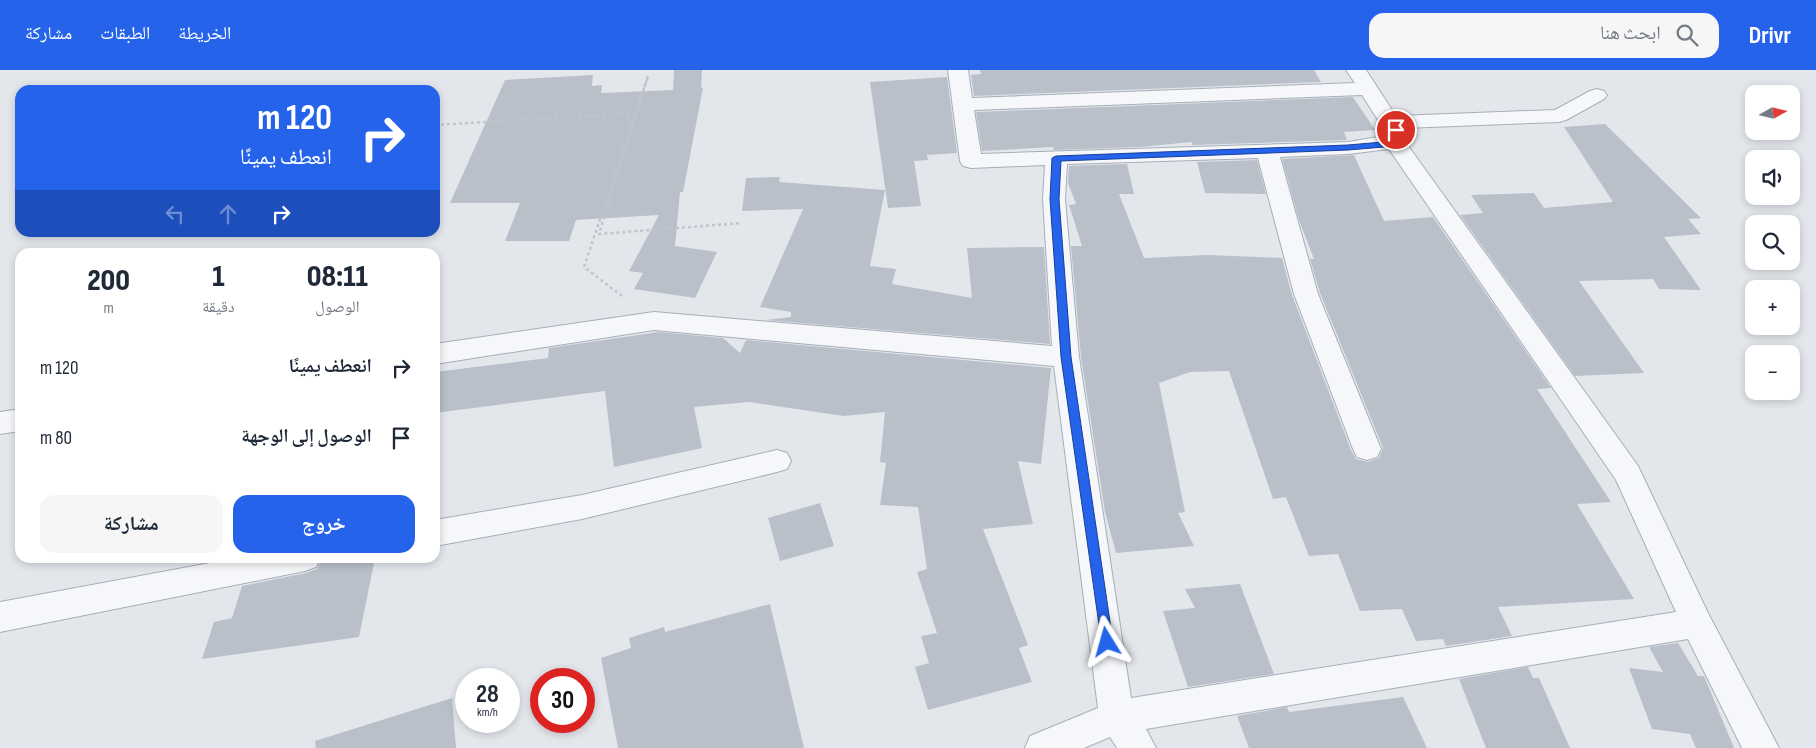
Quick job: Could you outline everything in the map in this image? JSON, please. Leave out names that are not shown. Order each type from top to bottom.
[{"type":"street","points":[[958,70],[971,161],[1348,148],[1384,144],[1392,131]]},
{"type":"street","points":[[963,104],[1362,79],[1392,131],[1628,474],[1697,623],[1761,748]]},
{"type":"street","points":[[1392,131],[1559,116],[1597,95]]},
{"type":"street","points":[[1267,150],[1306,294],[1367,449]]},
{"type":"street","points":[[1056,158],[1054,199],[1066,357],[1118,717],[1138,748]]},
{"type":"street","points":[[440,353],[654,321],[1066,357]]},
{"type":"street","points":[[0,423],[15,421]]},
{"type":"street","points":[[440,532],[582,507],[777,461]]},
{"type":"street","points":[[0,617],[279,563]]},
{"type":"street","points":[[1043,748],[1118,717],[1697,623]]},
{"type":"path","points":[[654,321],[584,267],[648,76],[599,234],[742,223]]},
{"type":"path","points":[[440,125],[636,113]]},
{"type":"building","points":[[674,70],[702,70],[701,88],[703,88],[683,192],[680,192],[675,246],[717,252],[695,298],[634,289],[643,273],[629,271],[659,215],[576,220],[569,241],[505,241],[520,203],[450,203],[505,80],[593,75],[592,86],[602,85],[601,93],[673,90]]},
{"type":"building","points":[[980,70],[1314,70],[1321,82],[974,96],[971,75],[981,74]]},
{"type":"building","points":[[947,77],[957,153],[927,155],[928,160],[914,161],[921,206],[888,208],[870,82]]},
{"type":"building","points":[[1353,97],[1375,130],[1344,132],[1347,140],[1192,145],[1192,142],[1140,147],[1054,150],[1053,147],[982,151],[976,112]]},
{"type":"building","points":[[1605,124],[1701,218],[1688,219],[1701,234],[1664,237],[1701,290],[1659,289],[1653,279],[1579,281],[1644,373],[1575,376],[1460,215],[1483,213],[1471,195],[1534,193],[1544,208],[1613,202],[1564,127]]},
{"type":"building","points":[[1354,155],[1384,221],[1433,217],[1551,388],[1537,389],[1611,502],[1577,504],[1634,599],[1498,607],[1512,636],[1446,646],[1443,639],[1416,641],[1402,609],[1360,611],[1338,554],[1309,556],[1286,497],[1273,499],[1229,371],[1190,372],[1159,383],[1185,512],[1178,513],[1194,546],[1116,553],[1105,512],[1081,357],[1071,246],[1082,246],[1069,205],[1076,204],[1068,183],[1069,166],[1127,164],[1134,194],[1119,194],[1144,258],[1207,255],[1282,258],[1292,295],[1351,450],[1356,459],[1368,462],[1379,458],[1383,448],[1320,293],[1310,259],[1314,259],[1299,220],[1282,159]]},
{"type":"building","points":[[1257,160],[1266,194],[1205,193],[1197,162]]},
{"type":"building","points":[[780,177],[779,182],[885,190],[870,266],[896,269],[892,284],[972,298],[967,248],[1044,247],[1050,344],[766,320],[791,317],[791,312],[760,307],[803,209],[742,211],[746,178]]},
{"type":"building","points":[[659,332],[723,338],[740,353],[746,340],[1051,368],[1041,464],[1018,461],[1033,524],[983,529],[1028,645],[1019,648],[1032,682],[928,710],[915,667],[929,663],[921,636],[937,633],[917,572],[927,569],[918,507],[880,505],[886,463],[880,462],[885,412],[844,416],[749,402],[694,407],[702,448],[614,467],[605,391],[440,412],[440,371],[548,358],[549,348]]},
{"type":"building","points":[[820,503],[834,546],[780,561],[768,518]]},
{"type":"building","points":[[320,563],[374,563],[359,637],[202,659],[214,622],[232,618],[242,586],[317,569]]},
{"type":"building","points":[[1240,584],[1274,674],[1188,687],[1163,611],[1195,608],[1185,589]]},
{"type":"building","points":[[770,604],[804,748],[618,748],[601,658],[631,648],[629,638],[664,627],[665,632]]},
{"type":"building","points":[[1678,643],[1698,676],[1704,676],[1734,748],[1696,748],[1690,734],[1652,729],[1629,668],[1663,672],[1649,647]]},
{"type":"building","points":[[1528,667],[1533,678],[1539,678],[1570,748],[1486,748],[1459,679]]},
{"type":"building","points":[[1403,697],[1427,748],[1249,748],[1237,716],[1287,707],[1289,712]]},
{"type":"building","points":[[452,698],[456,748],[316,748],[315,741]]},
{"type":"route","points":[[1107,642],[1066,357],[1054,199],[1056,158],[1348,148],[1384,144],[1393,140],[1396,130]]}]
